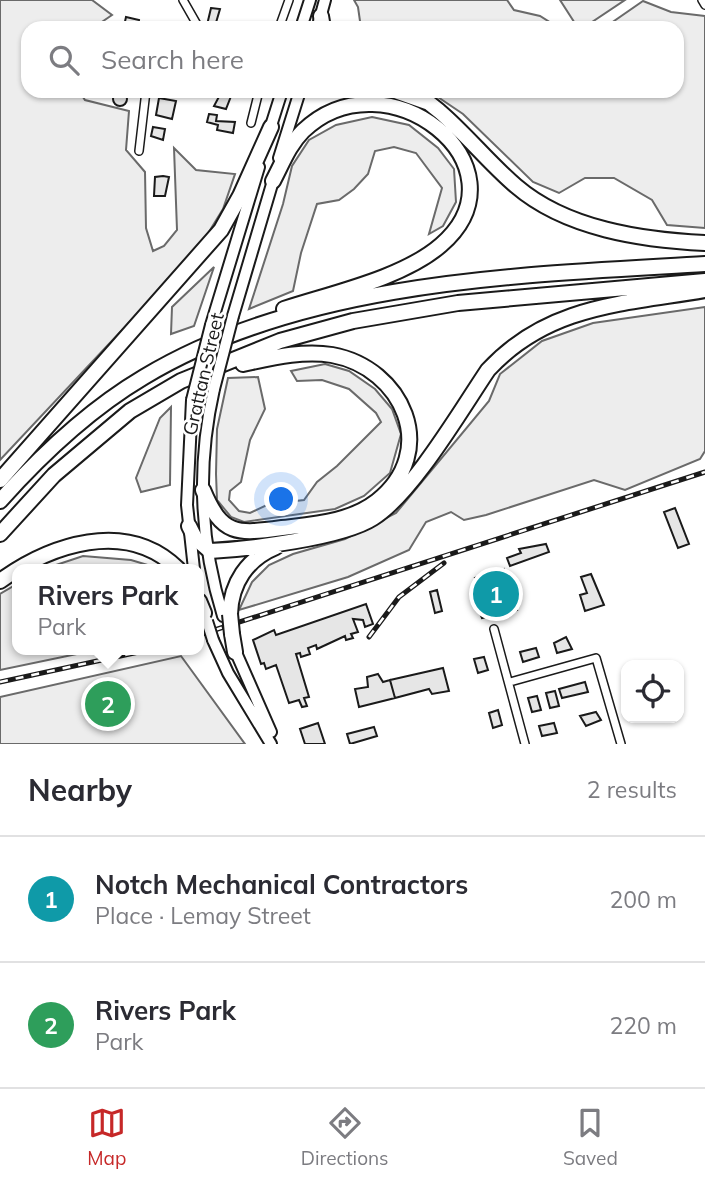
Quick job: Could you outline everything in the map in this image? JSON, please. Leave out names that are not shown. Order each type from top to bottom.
[{"type":"highway","points":[[415,98],[429,103],[439,111],[516,186],[548,207],[589,224],[635,236],[705,243]]},
{"type":"highway","points":[[0,501],[42,457],[97,410],[145,376],[264,316],[415,263],[441,245],[457,229],[464,215],[469,192],[463,161],[442,131],[414,111],[384,104],[343,108],[315,122],[295,141],[273,181]]},
{"type":"highway","points":[[0,480],[221,230],[240,197],[271,128]]},
{"type":"highway","points":[[188,354],[287,318],[399,291],[488,280],[705,264]]},
{"type":"highway","points":[[0,534],[40,489],[85,447],[136,407],[181,381],[316,329],[390,313],[518,297],[705,281]]},
{"type":"highway","points":[[190,526],[195,538],[208,550],[304,538],[354,528],[388,507],[403,491],[488,370],[506,350],[564,317],[705,290]]},
{"type":"highway","points":[[181,381],[272,358],[307,353],[329,354],[360,364],[378,376],[395,394],[408,421],[410,444],[401,474],[375,503],[347,517],[243,532],[225,526],[218,519],[203,490]]},
{"type":"highway","points":[[235,652],[226,615],[233,591],[245,567],[266,551],[304,538]]},
{"type":"highway","points":[[29,564],[52,550],[89,542],[134,545],[172,564]]},
{"type":"main road","points":[[303,21],[310,0]]},
{"type":"main road","points":[[321,21],[325,0]]},
{"type":"main road","name":"Grattan Street","points":[[194,564],[187,467],[192,400],[211,325],[280,98]]},
{"type":"main road","name":"Grattan Street","points":[[226,615],[208,550],[203,457],[214,388],[233,316],[298,98]]},
{"type":"main road","points":[[204,615],[228,673],[271,744]]},
{"type":"main road","points":[[235,652],[277,744]]},
{"type":"street","points":[[183,0],[195,21]]},
{"type":"street","points":[[282,21],[289,0]]},
{"type":"street","points":[[702,0],[705,5]]},
{"type":"street","points":[[139,151],[145,98]]},
{"type":"street","points":[[251,123],[257,98]]},
{"type":"street","points":[[494,629],[525,744]]},
{"type":"street","points":[[510,682],[596,658],[621,744]]},
{"type":"shaded area","points":[[0,0],[92,0],[112,15],[103,21],[21,21],[21,98],[84,98],[129,111],[126,150],[145,172],[146,228],[153,251],[164,246],[177,230],[174,148],[196,170],[235,174],[223,209],[199,248],[0,460]]},
{"type":"shaded area","points":[[354,0],[507,0],[514,10],[540,16],[548,21],[360,21]]},
{"type":"shaded area","points":[[560,0],[625,0],[594,21],[574,21]]},
{"type":"shaded area","points":[[643,1],[671,12],[705,16],[705,228],[667,225],[652,200],[614,178],[585,178],[559,193],[533,182],[463,114],[439,98],[684,98],[684,21],[614,21]]},
{"type":"shaded area","points":[[372,117],[409,125],[438,148],[454,169],[456,202],[443,226],[429,234],[442,188],[416,153],[394,147],[375,151],[368,174],[354,189],[339,200],[317,204],[301,253],[293,291],[249,309],[283,204],[292,166],[309,140],[336,125]]},
{"type":"shaded area","points":[[214,267],[194,326],[171,334],[172,307]]},
{"type":"shaded area","points":[[705,307],[705,451],[700,459],[625,490],[594,480],[464,520],[451,512],[426,522],[409,550],[348,577],[239,610],[252,582],[269,565],[293,554],[345,539],[396,513],[489,401],[500,374],[542,341],[593,323]]},
{"type":"shaded area","points":[[325,364],[349,371],[375,389],[392,409],[401,434],[390,473],[364,496],[335,509],[244,522],[231,517],[217,500],[216,474],[217,429],[228,378],[258,377],[265,409],[250,440],[241,482],[230,491],[229,500],[239,511],[250,513],[269,504],[304,500],[317,482],[381,422],[376,413],[349,389],[322,380],[297,381],[291,371]]},
{"type":"shaded area","points":[[171,407],[170,485],[141,492],[136,478],[160,418]]},
{"type":"shaded area","points":[[83,556],[131,560],[144,564],[59,564]]},
{"type":"shaded area","points":[[12,587],[12,655],[72,655],[0,670],[0,594]]},
{"type":"shaded area","points":[[181,656],[245,744],[0,744],[0,697]]},
{"type":"building","points":[[211,8],[220,9],[216,21],[208,21]]},
{"type":"building","points":[[126,17],[139,20],[139,21],[125,21]]},
{"type":"building","points":[[113,98],[127,98],[123,106],[117,106],[113,102]]},
{"type":"building","points":[[159,98],[176,101],[172,119],[156,115]]},
{"type":"building","points":[[218,98],[230,98],[226,109],[214,106]]},
{"type":"building","points":[[209,114],[217,115],[216,121],[235,122],[233,133],[217,130],[218,125],[207,122]]},
{"type":"building","points":[[153,127],[165,129],[163,140],[151,136]]},
{"type":"building","points":[[155,177],[169,177],[165,196],[154,196]]},
{"type":"building","points":[[675,508],[689,544],[678,548],[664,512]]},
{"type":"building","points":[[546,544],[549,552],[510,566],[507,558],[521,553],[519,549]]},
{"type":"building","points":[[504,569],[517,610],[482,618],[480,613],[487,612],[475,578]]},
{"type":"building","points":[[591,574],[604,605],[585,611],[580,595],[587,593],[581,577]]},
{"type":"building","points":[[437,590],[442,611],[435,613],[430,592]]},
{"type":"building","points":[[366,604],[373,624],[365,627],[363,620],[353,619],[358,632],[351,634],[353,638],[346,640],[345,636],[317,649],[316,645],[308,648],[310,654],[301,657],[300,653],[296,654],[309,697],[304,698],[307,706],[302,707],[299,700],[289,703],[276,665],[266,669],[264,663],[261,664],[253,640],[274,630],[276,635]]},
{"type":"building","points":[[566,637],[572,649],[557,653],[554,643]]},
{"type":"building","points":[[536,648],[539,657],[523,662],[520,652]]},
{"type":"building","points":[[484,657],[488,670],[478,673],[474,659]]},
{"type":"building","points":[[443,668],[449,691],[432,694],[429,689],[395,698],[390,680]]},
{"type":"building","points":[[378,674],[383,682],[390,680],[395,698],[359,707],[355,689],[368,687],[367,677]]},
{"type":"building","points":[[585,682],[588,692],[562,698],[559,689]]},
{"type":"building","points":[[555,691],[559,706],[550,708],[546,693]]},
{"type":"building","points":[[537,696],[541,710],[532,712],[528,698]]},
{"type":"building","points":[[498,710],[502,725],[493,728],[489,713]]},
{"type":"building","points":[[596,712],[601,720],[586,726],[580,716]]},
{"type":"building","points":[[318,723],[325,744],[305,744],[300,729]]},
{"type":"building","points":[[554,723],[557,733],[542,736],[539,726]]},
{"type":"building","points":[[374,727],[377,736],[350,744],[347,734]]},
{"type":"railway","points":[[204,633],[705,472]]},
{"type":"railway","points":[[369,637],[399,597],[444,563]]},
{"type":"railway","points":[[0,682],[125,655]]},
{"type":"place","name":"Notch Mechanical Contractors","points":[[496,594]]},
{"type":"place","name":"Rivers Park","points":[[108,704]]}]
